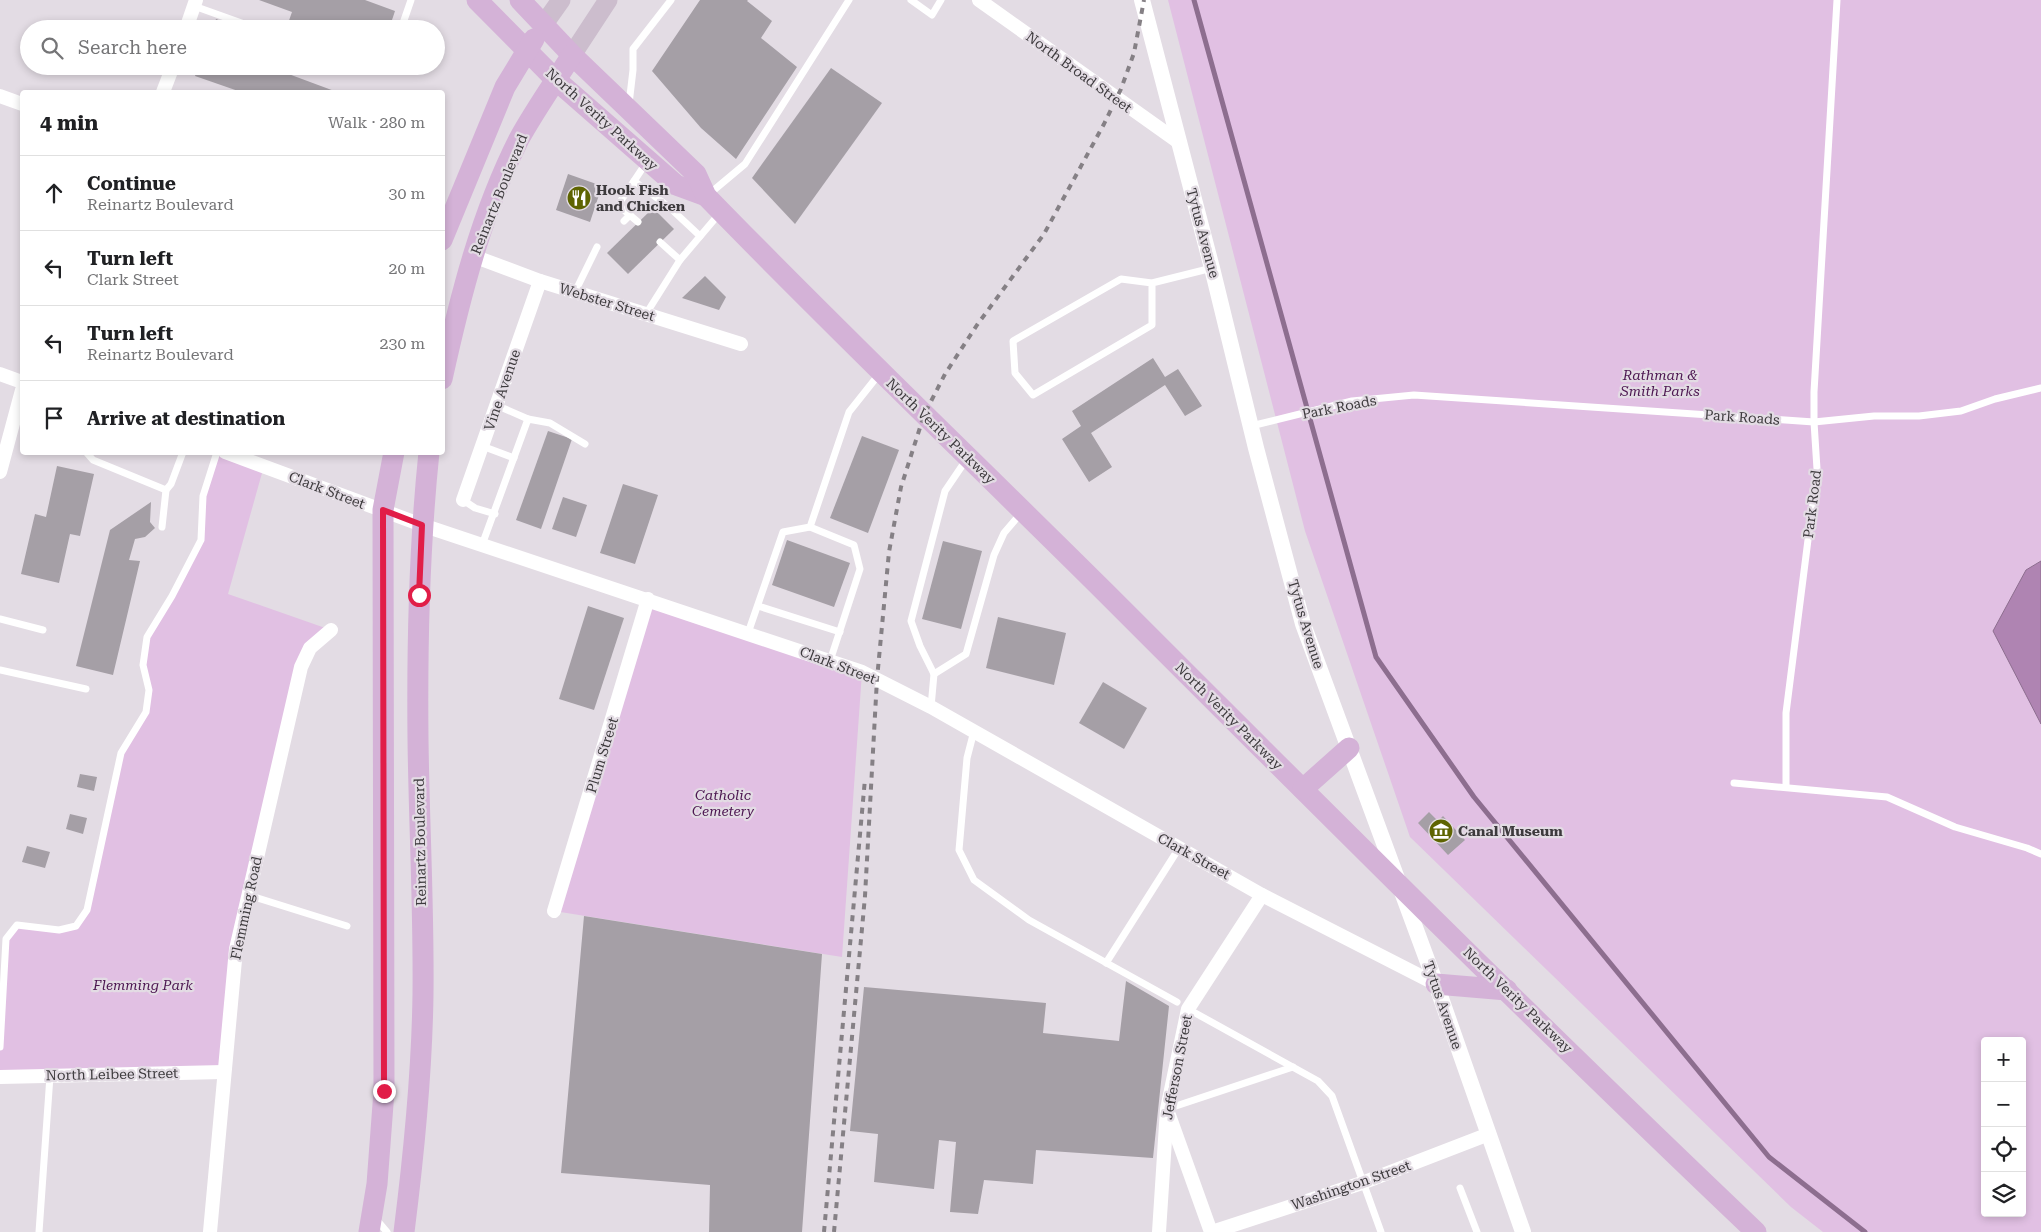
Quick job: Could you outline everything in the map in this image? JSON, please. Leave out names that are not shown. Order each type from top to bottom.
[{"type":"main road","name":"North Verity Parkway","points":[[477,0],[556,80],[676,185],[706,196]]},
{"type":"main road","name":"North Verity Parkway","points":[[520,0],[572,55],[696,174],[706,196],[881,373],[1023,511],[1401,887],[1756,1232]]},
{"type":"main road","points":[[445,233],[505,87],[561,0]]},
{"type":"main road","name":"Reinartz Boulevard","points":[[445,366],[473,256],[495,195],[519,141],[535,111],[608,0]]},
{"type":"main road","points":[[371,1223],[384,1091],[383,510],[393,455]]},
{"type":"main road","name":"Reinartz Boulevard","points":[[404,1232],[419,1107],[423,993],[418,737],[419,595],[422,525],[429,455]]},
{"type":"main road","points":[[1303,789],[1349,748]]},
{"type":"main road","points":[[1436,984],[1507,990]]},
{"type":"street","name":"North Broad Street","points":[[979,0],[1180,143]]},
{"type":"street","name":"Tytus Avenue","points":[[1142,0],[1251,426],[1304,624],[1436,984],[1523,1232]]},
{"type":"street","points":[[189,20],[195,3]]},
{"type":"street","points":[[164,90],[170,75]]},
{"type":"street","points":[[0,96],[20,103]]},
{"type":"street","name":"Webster Street","points":[[473,256],[540,281],[742,344]]},
{"type":"street","name":"Vine Avenue","points":[[463,500],[540,281]]},
{"type":"street","points":[[0,374],[20,381]]},
{"type":"street","points":[[0,472],[20,397]]},
{"type":"street","name":"Clark Street","points":[[233,455],[422,525],[862,672],[930,707],[1262,895],[1436,984]]},
{"type":"street","name":"Plum Street","points":[[554,911],[648,599]]},
{"type":"street","name":"Flemming Road","points":[[210,1232],[236,949],[300,667],[310,648],[331,630]]},
{"type":"street","name":"Jefferson Street","points":[[1159,1232],[1167,1109],[1182,1006],[1262,895]]},
{"type":"street","name":"North Leibee Street","points":[[0,1077],[224,1072]]},
{"type":"street","points":[[1167,1109],[1212,1232]]},
{"type":"street","name":"Washington Street","points":[[1212,1232],[1362,1182],[1489,1134]]},
{"type":"lane","points":[[404,20],[411,0]]},
{"type":"lane","points":[[628,109],[633,70],[633,49],[671,0]]},
{"type":"lane","points":[[706,196],[745,164],[849,0]]},
{"type":"lane","points":[[911,0],[932,15],[941,0]]},
{"type":"lane","points":[[1837,0],[1814,422],[1874,416],[1919,416],[1961,410],[2041,388]]},
{"type":"lane","points":[[195,3],[236,20]]},
{"type":"lane","points":[[638,222],[618,205],[648,160]]},
{"type":"lane","points":[[634,181],[669,207],[700,236]]},
{"type":"lane","points":[[646,314],[680,260],[721,212]]},
{"type":"lane","points":[[624,221],[630,215]]},
{"type":"lane","points":[[660,242],[680,260]]},
{"type":"lane","points":[[575,292],[597,247]]},
{"type":"lane","points":[[1152,283],[1152,325],[1033,395],[1015,373],[1014,341],[1120,279],[1152,283],[1212,268]]},
{"type":"lane","points":[[810,527],[849,412],[881,373]]},
{"type":"lane","name":"Park Roads","points":[[1251,426],[1352,401],[1414,395],[1814,422]]},
{"type":"lane","points":[[496,405],[528,419],[550,422],[585,444]]},
{"type":"lane","points":[[482,544],[495,514],[528,419]]},
{"type":"lane","name":"Park Road","points":[[1786,786],[1786,712],[1817,469],[1814,422]]},
{"type":"lane","points":[[482,446],[514,458]]},
{"type":"lane","points":[[89,455],[93,460],[166,490]]},
{"type":"lane","points":[[162,527],[166,490],[171,484],[182,455]]},
{"type":"lane","points":[[0,1047],[6,939],[17,925],[59,930],[76,926],[87,910],[121,753],[146,712],[150,690],[143,665],[147,637],[172,596],[201,540],[203,496],[216,455]]},
{"type":"lane","points":[[930,707],[934,674],[920,646],[911,621],[945,491],[968,457]]},
{"type":"lane","points":[[463,500],[475,508],[495,514]]},
{"type":"lane","points":[[934,674],[966,654],[994,554],[1004,533],[1023,511]]},
{"type":"lane","points":[[748,633],[783,532],[810,527],[854,544],[860,569],[830,661]]},
{"type":"lane","points":[[758,606],[840,632]]},
{"type":"lane","points":[[0,619],[44,630]]},
{"type":"lane","points":[[0,670],[86,688]]},
{"type":"lane","points":[[974,732],[967,758],[959,850],[974,880],[1028,920],[1318,1081],[1332,1096],[1381,1232]]},
{"type":"lane","points":[[1734,783],[1786,786],[1887,797],[1955,826],[2041,854]]},
{"type":"lane","points":[[1106,963],[1179,848]]},
{"type":"lane","points":[[248,895],[347,926]]},
{"type":"lane","points":[[1167,1109],[1294,1067]]},
{"type":"lane","points":[[39,1232],[50,1076]]},
{"type":"lane","points":[[1460,1188],[1476,1232]]},
{"type":"lane","points":[[371,1223],[388,1232]]},
{"type":"green space","name":"Rathman & Smith Parks","points":[[1168,0],[2041,0],[2041,1232],[1823,1232],[1791,1207],[1410,837],[1305,531]]},
{"type":"green space","name":"Flemming Park","points":[[216,455],[224,455],[264,466],[228,594],[331,630],[310,648],[236,949],[224,1072],[0,1077],[6,939],[17,925],[59,930],[76,926],[87,910],[121,753],[146,712],[149,690],[143,665],[147,637],[201,540],[203,496]]},
{"type":"green space","name":"Catholic Cemetery","points":[[648,599],[862,672],[842,957],[554,911]]},
{"type":"shaded area","points":[[2041,561],[2041,724],[1993,631],[2026,570]]},
{"type":"building","points":[[259,0],[365,0],[395,11],[392,20],[289,20],[292,12]]},
{"type":"building","points":[[700,0],[748,0],[772,21],[761,38],[797,67],[736,159],[701,128],[652,71]]},
{"type":"building","points":[[831,68],[882,103],[795,224],[752,178]]},
{"type":"building","points":[[291,75],[332,90],[235,90],[195,76]]},
{"type":"building","name":"Hook Fish and Chicken","points":[[568,174],[602,186],[590,222],[556,210]]},
{"type":"building","points":[[653,208],[674,229],[628,274],[607,253]]},
{"type":"building","points":[[705,276],[726,297],[719,310],[682,298]]},
{"type":"building","points":[[1153,358],[1165,377],[1178,369],[1202,406],[1185,416],[1165,385],[1091,433],[1112,467],[1089,482],[1062,439],[1081,426],[1072,411]]},
{"type":"building","points":[[548,431],[572,439],[541,529],[516,520]]},
{"type":"building","points":[[862,436],[899,450],[868,533],[830,518]]},
{"type":"building","points":[[57,466],[94,474],[80,536],[70,534],[59,583],[21,574],[35,514],[46,517]]},
{"type":"building","points":[[623,484],[658,495],[635,564],[600,553]]},
{"type":"building","points":[[563,497],[587,505],[576,537],[552,529]]},
{"type":"building","points":[[151,502],[150,522],[155,528],[145,537],[135,539],[129,560],[140,561],[113,675],[76,666],[110,530]]},
{"type":"building","points":[[787,540],[850,563],[834,607],[772,585]]},
{"type":"building","points":[[943,541],[982,551],[961,629],[922,619]]},
{"type":"building","points":[[588,606],[624,618],[594,710],[559,699]]},
{"type":"building","points":[[998,617],[1066,633],[1054,685],[986,668]]},
{"type":"building","points":[[1103,682],[1147,708],[1124,749],[1079,723]]},
{"type":"building","points":[[80,774],[97,777],[94,791],[77,787]]},
{"type":"building","name":"Canal Museum","points":[[1429,812],[1438,821],[1443,816],[1465,840],[1448,855],[1418,823]]},
{"type":"building","points":[[70,814],[87,818],[83,834],[66,829]]},
{"type":"building","points":[[27,846],[50,852],[45,868],[22,862]]},
{"type":"building","points":[[584,916],[822,954],[802,1232],[709,1232],[710,1185],[561,1173]]},
{"type":"building","points":[[1126,981],[1169,1006],[1153,1158],[1036,1150],[1033,1184],[984,1180],[978,1214],[950,1212],[956,1142],[939,1140],[934,1189],[874,1182],[878,1134],[850,1131],[864,987],[1046,1003],[1043,1033],[1119,1041]]},
{"type":"waterway","points":[[1194,0],[1376,657],[1474,797],[1769,1157],[1865,1232]]},
{"type":"railway","points":[[834,1232],[865,896],[877,679],[889,552],[901,487],[924,415],[945,374],[977,325],[1044,234],[1104,124],[1121,89],[1134,53],[1144,0]]},
{"type":"railway","points":[[824,1232],[865,779]]},
{"type":"place","name":"Hook Fish and Chicken","points":[[579,198]]},
{"type":"place","name":"Canal Museum","points":[[1441,831]]},
{"type":"route","points":[[384,1091],[382,850],[383,510],[422,525],[419,595]]}]
